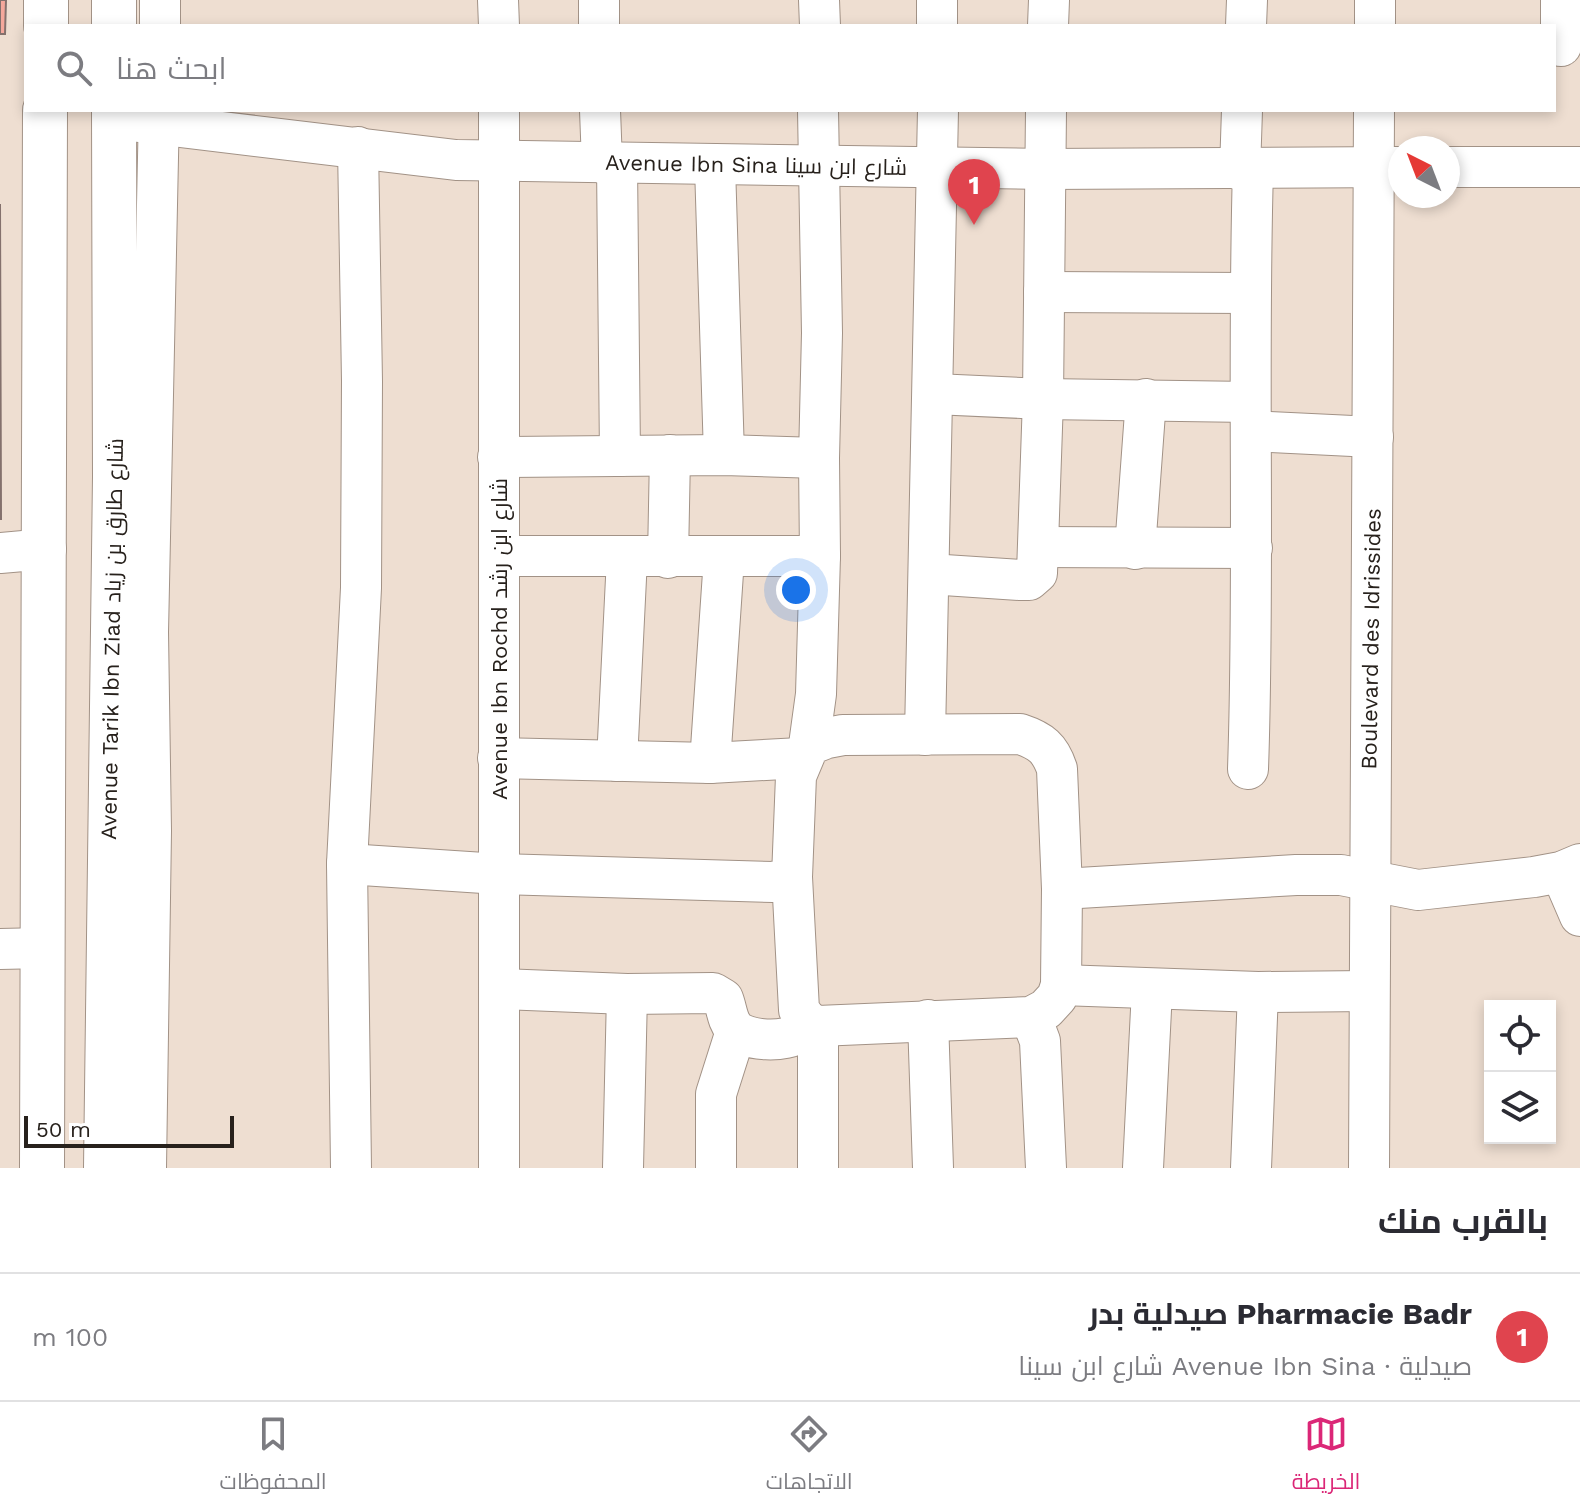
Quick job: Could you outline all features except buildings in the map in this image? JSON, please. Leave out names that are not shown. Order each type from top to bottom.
[{"type":"main road","points":[[46,0],[46,24]]},
{"type":"main road","points":[[114,0],[114,24]]},
{"type":"main road","points":[[42,1168],[45,112]]},
{"type":"main road","name":"Avenue Tarik Ibn Ziad شارع طارق بن زياد","points":[[106,1168],[115,477],[114,115]]},
{"type":"street","points":[[160,0],[160,24]]},
{"type":"street","points":[[498,0],[499,24]]},
{"type":"street","points":[[599,0],[599,24]]},
{"type":"street","points":[[819,0],[820,24]]},
{"type":"street","points":[[937,0],[937,24]]},
{"type":"street","points":[[1048,24],[1049,0]]},
{"type":"street","points":[[1246,24],[1247,0]]},
{"type":"street","points":[[1375,0],[1375,24]]},
{"type":"street","points":[[1561,0],[1561,46]]},
{"type":"street","name":"Avenue Ibn Rochd شارع ابن رشد","points":[[499,112],[499,1168]]},
{"type":"street","points":[[600,112],[609,164],[620,456]]},
{"type":"street","points":[[818,112],[822,333],[816,694],[805,752],[796,776],[792,877],[799,1010],[813,1024],[818,1168]]},
{"type":"street","points":[[925,735],[938,112]]},
{"type":"street","points":[[929,574],[1029,580],[1037,573],[1043,399],[1046,112]]},
{"type":"street","points":[[1242,112],[1249,293],[1252,548],[1248,769]]},
{"type":"street","name":"Boulevard des Idrissides","points":[[1369,1168],[1373,437],[1386,167],[1374,112]]},
{"type":"street","name":"Avenue Ibn Sina شارع ابن سينا","points":[[114,115],[159,117],[424,158],[715,166],[1246,170],[1386,167]]},
{"type":"street","points":[[146,1168],[151,846],[148,632],[159,117]]},
{"type":"street","points":[[351,1168],[347,864],[361,588],[362,381],[358,147]]},
{"type":"street","points":[[715,166],[724,455]]},
{"type":"street","points":[[1460,167],[1580,167]]},
{"type":"street","points":[[1044,292],[1249,293]]},
{"type":"street","points":[[934,394],[1043,399],[1146,399],[1373,437]]},
{"type":"street","points":[[1135,549],[1146,399]]},
{"type":"street","points":[[668,558],[670,455]]},
{"type":"street","points":[[498,457],[724,455],[819,458]]},
{"type":"street","points":[[1039,547],[1252,548]]},
{"type":"street","points":[[0,553],[46,549]]},
{"type":"street","points":[[499,556],[820,556]]},
{"type":"street","points":[[617,761],[627,558]]},
{"type":"street","points":[[710,763],[724,558]]},
{"type":"street","points":[[498,758],[710,763],[805,752],[827,738],[843,735],[1020,734],[1037,740],[1051,752],[1057,769],[1062,889],[1061,985],[1057,997],[1046,1009],[1031,1017],[813,1024],[786,1038],[744,1036],[736,1031],[729,1020],[723,999],[713,993],[627,994],[499,989]]},
{"type":"street","points":[[347,864],[499,874],[627,876],[757,883],[792,877]]},
{"type":"street","points":[[1062,889],[1341,875],[1418,890],[1474,886],[1571,868],[1580,916]]},
{"type":"street","points":[[0,949],[43,948]]},
{"type":"street","points":[[1061,985],[1152,990],[1368,991]]},
{"type":"street","points":[[1143,1168],[1152,990]]},
{"type":"street","points":[[1251,1168],[1258,992]]},
{"type":"street","points":[[623,1168],[627,994]]},
{"type":"street","points":[[1031,1017],[1040,1041],[1046,1168]]},
{"type":"street","points":[[928,1020],[933,1168]]},
{"type":"street","points":[[716,1168],[716,1094],[736,1031]]},
{"type":"place","name":"Pharmacie Badr صيدلية بدر","points":[[974,225]]}]
